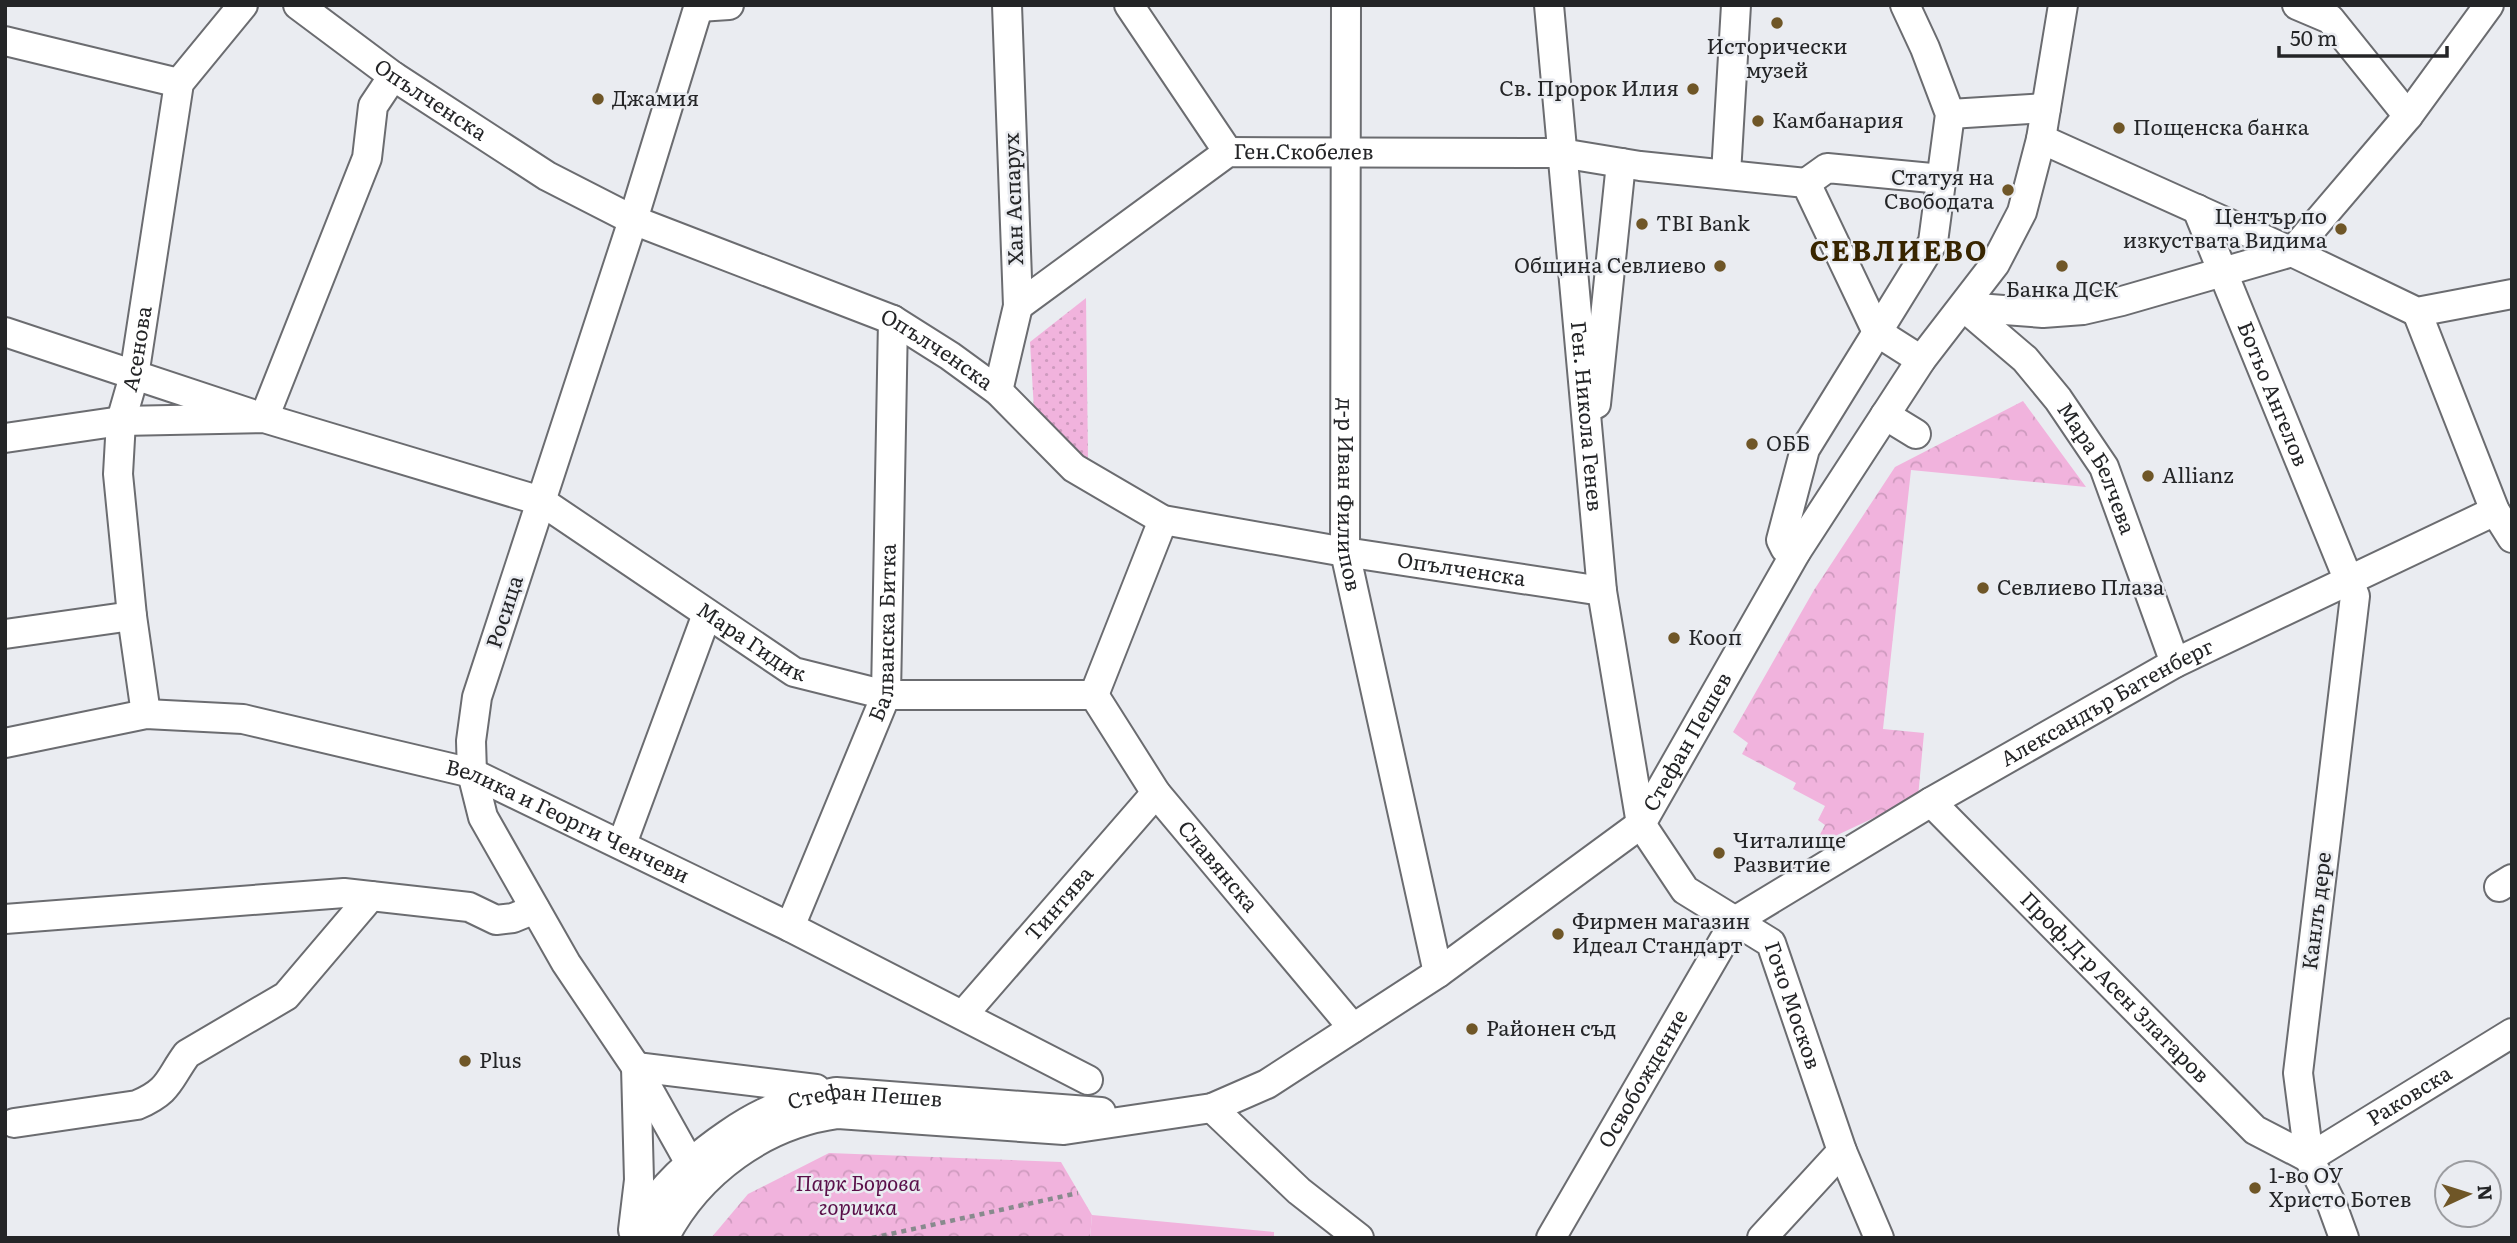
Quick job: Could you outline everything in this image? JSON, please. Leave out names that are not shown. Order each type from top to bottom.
[{"type":"street","points":[[5,41],[180,83],[243,5]]},
{"type":"street","name":"Опълченска","points":[[298,5],[393,76],[547,176],[633,220],[893,320],[950,356],[998,391],[1074,468],[1163,520],[1345,552],[1602,591]]},
{"type":"street","points":[[699,6],[729,5]]},
{"type":"street","name":"Хан Аспарух","points":[[998,391],[1018,306],[1007,5]]},
{"type":"street","points":[[1129,5],[1228,152]]},
{"type":"street","name":"д-р Иван Филипов","points":[[1346,5],[1345,552],[1438,973]]},
{"type":"street","name":"Ген. Никола Генев","points":[[1549,5],[1602,591],[1641,824]]},
{"type":"street","points":[[1726,174],[1736,5]]},
{"type":"street","points":[[1796,552],[1786,548],[1781,540],[1805,449],[1933,242],[1951,114],[1905,5]]},
{"type":"street","name":"Стефан Пешев","points":[[634,1238],[655,1202],[695,1174],[790,1125],[814,1117],[838,1114],[1064,1130],[1212,1108],[1267,1084],[1438,973],[1641,824],[1796,552],[1921,360],[1996,264],[2022,212],[2042,139],[2063,5]]},
{"type":"street","points":[[2297,5],[2330,19],[2408,116]]},
{"type":"street","points":[[1964,307],[2043,313],[2083,310],[2292,252],[2408,116],[2489,5]]},
{"type":"street","name":"Росица","points":[[695,1174],[636,1067],[566,963],[484,817],[472,773],[471,741],[477,697],[633,220],[699,6]]},
{"type":"street","points":[[264,418],[367,158],[373,106],[393,76]]},
{"type":"street","name":"Асенова","points":[[146,714],[132,616],[118,474],[121,421],[134,376],[180,83]]},
{"type":"street","points":[[1951,114],[2046,108]]},
{"type":"street","points":[[2042,139],[2292,252],[2417,312],[2512,293]]},
{"type":"street","name":"Ген.Скобелев","points":[[1018,306],[1228,152],[1561,153],[1630,165],[1806,183]]},
{"type":"street","points":[[1586,425],[1596,412],[1630,165]]},
{"type":"street","points":[[1921,360],[1877,332],[1806,183],[1827,168],[1942,179]]},
{"type":"street","name":"Ботьо Ангелов","points":[[2197,209],[2348,579]]},
{"type":"street","name":"Мара Белчева","points":[[1964,307],[2025,359],[2058,399],[2104,467],[2175,663]]},
{"type":"street","points":[[2417,312],[2495,511],[2512,538]]},
{"type":"street","name":"Балванска Битка","points":[[790,927],[886,695],[893,320]]},
{"type":"street","name":"Мара Гидик","points":[[5,332],[264,418],[541,501],[794,672],[886,695],[1094,695]]},
{"type":"street","points":[[1885,415],[1916,434]]},
{"type":"street","name":"Мара Гидик","points":[[5,438],[121,421],[264,418]]},
{"type":"street","name":"Александър Батенберг","points":[[1735,921],[1931,802],[2175,663],[2495,511]]},
{"type":"street","points":[[1094,695],[1163,520]]},
{"type":"street","name":"Канлъ дере","points":[[2344,1238],[2332,1205],[2309,1158],[2298,1073],[2355,596],[2348,579]]},
{"type":"street","points":[[622,844],[707,614]]},
{"type":"street","points":[[5,635],[132,616]]},
{"type":"street","name":"Славянска","points":[[1094,695],[1156,793],[1353,1028]]},
{"type":"street","name":"Велика и Георги Ченчеви","points":[[5,743],[146,714],[243,719],[472,773],[790,927],[1087,1080]]},
{"type":"street","name":"Тинтява","points":[[963,1015],[1156,793]]},
{"type":"street","name":"Проф.Д-р Асен Златаров","points":[[1931,802],[2255,1130],[2309,1158]]},
{"type":"street","name":"Гочо Москов","points":[[1641,824],[1685,890],[1772,943],[1842,1151],[1879,1238]]},
{"type":"street","points":[[5,919],[344,892],[469,907],[496,920],[513,918],[535,909]]},
{"type":"street","points":[[15,1123],[137,1105],[155,1098],[169,1086],[187,1054],[286,996],[371,896]]},
{"type":"street","name":"Освобождение","points":[[1551,1238],[1735,921]]},
{"type":"street","name":"Раковска","points":[[2309,1158],[2512,1033]]},
{"type":"street","points":[[634,1238],[639,1180],[636,1067],[836,1092]]},
{"type":"street","name":"Стефан Пешев","points":[[664,1238],[695,1174],[732,1131],[766,1112],[794,1101],[836,1092],[1150,1116]]},
{"type":"street","points":[[1212,1108],[1299,1191],[1352,1235]]},
{"type":"street","points":[[1762,1238],[1842,1151]]},
{"type":"path","points":[[872,1238],[1078,1193]]},
{"type":"green space","points":[[1086,298],[1088,459],[1034,410],[1030,342]]},
{"type":"green space","points":[[2023,401],[2086,487],[1911,470],[1883,729],[1924,733],[1918,797],[1814,846],[1825,825],[1818,820],[1825,806],[1793,789],[1796,783],[1742,754],[1748,743],[1733,732],[1814,590],[1895,467]]},
{"type":"green space","name":"Парк Борова горичка","points":[[829,1153],[1061,1162],[1092,1215],[1090,1238],[711,1238],[748,1194]]},
{"type":"green space","points":[[1092,1215],[1274,1232],[1274,1238],[1090,1238]]},
{"type":"place","name":"Исторически музей","points":[[1777,23]]},
{"type":"place","name":"Св. Пророк Илия","points":[[1693,89]]},
{"type":"place","name":"Джамия","points":[[598,99]]},
{"type":"place","name":"Камбанария","points":[[1758,121]]},
{"type":"place","name":"Пощенска банка","points":[[2119,128]]},
{"type":"place","name":"Статуя на Свободата","points":[[2008,190]]},
{"type":"place","name":"TBI Bank","points":[[1642,224]]},
{"type":"place","name":"Център по изкуствата Видима","points":[[2341,229]]},
{"type":"place","name":"Община Севлиево","points":[[1720,266]]},
{"type":"place","name":"Банка ДСК","points":[[2062,266]]},
{"type":"place","name":"ОББ","points":[[1752,444]]},
{"type":"place","name":"Allianz","points":[[2148,476]]},
{"type":"place","name":"Севлиево Плаза","points":[[1983,588]]},
{"type":"place","name":"Кооп","points":[[1674,638]]},
{"type":"place","name":"Читалище Развитие","points":[[1719,853]]},
{"type":"place","name":"Фирмен магазин Идеал Стандарт","points":[[1558,934]]},
{"type":"place","name":"Районен съд","points":[[1472,1029]]},
{"type":"place","name":"Plus","points":[[465,1061]]},
{"type":"place","name":"1-во ОУ Христо Ботев","points":[[2255,1188]]},
{"type":"district","name":"СЕВЛИЕВО","points":[[1899,251]]}]
